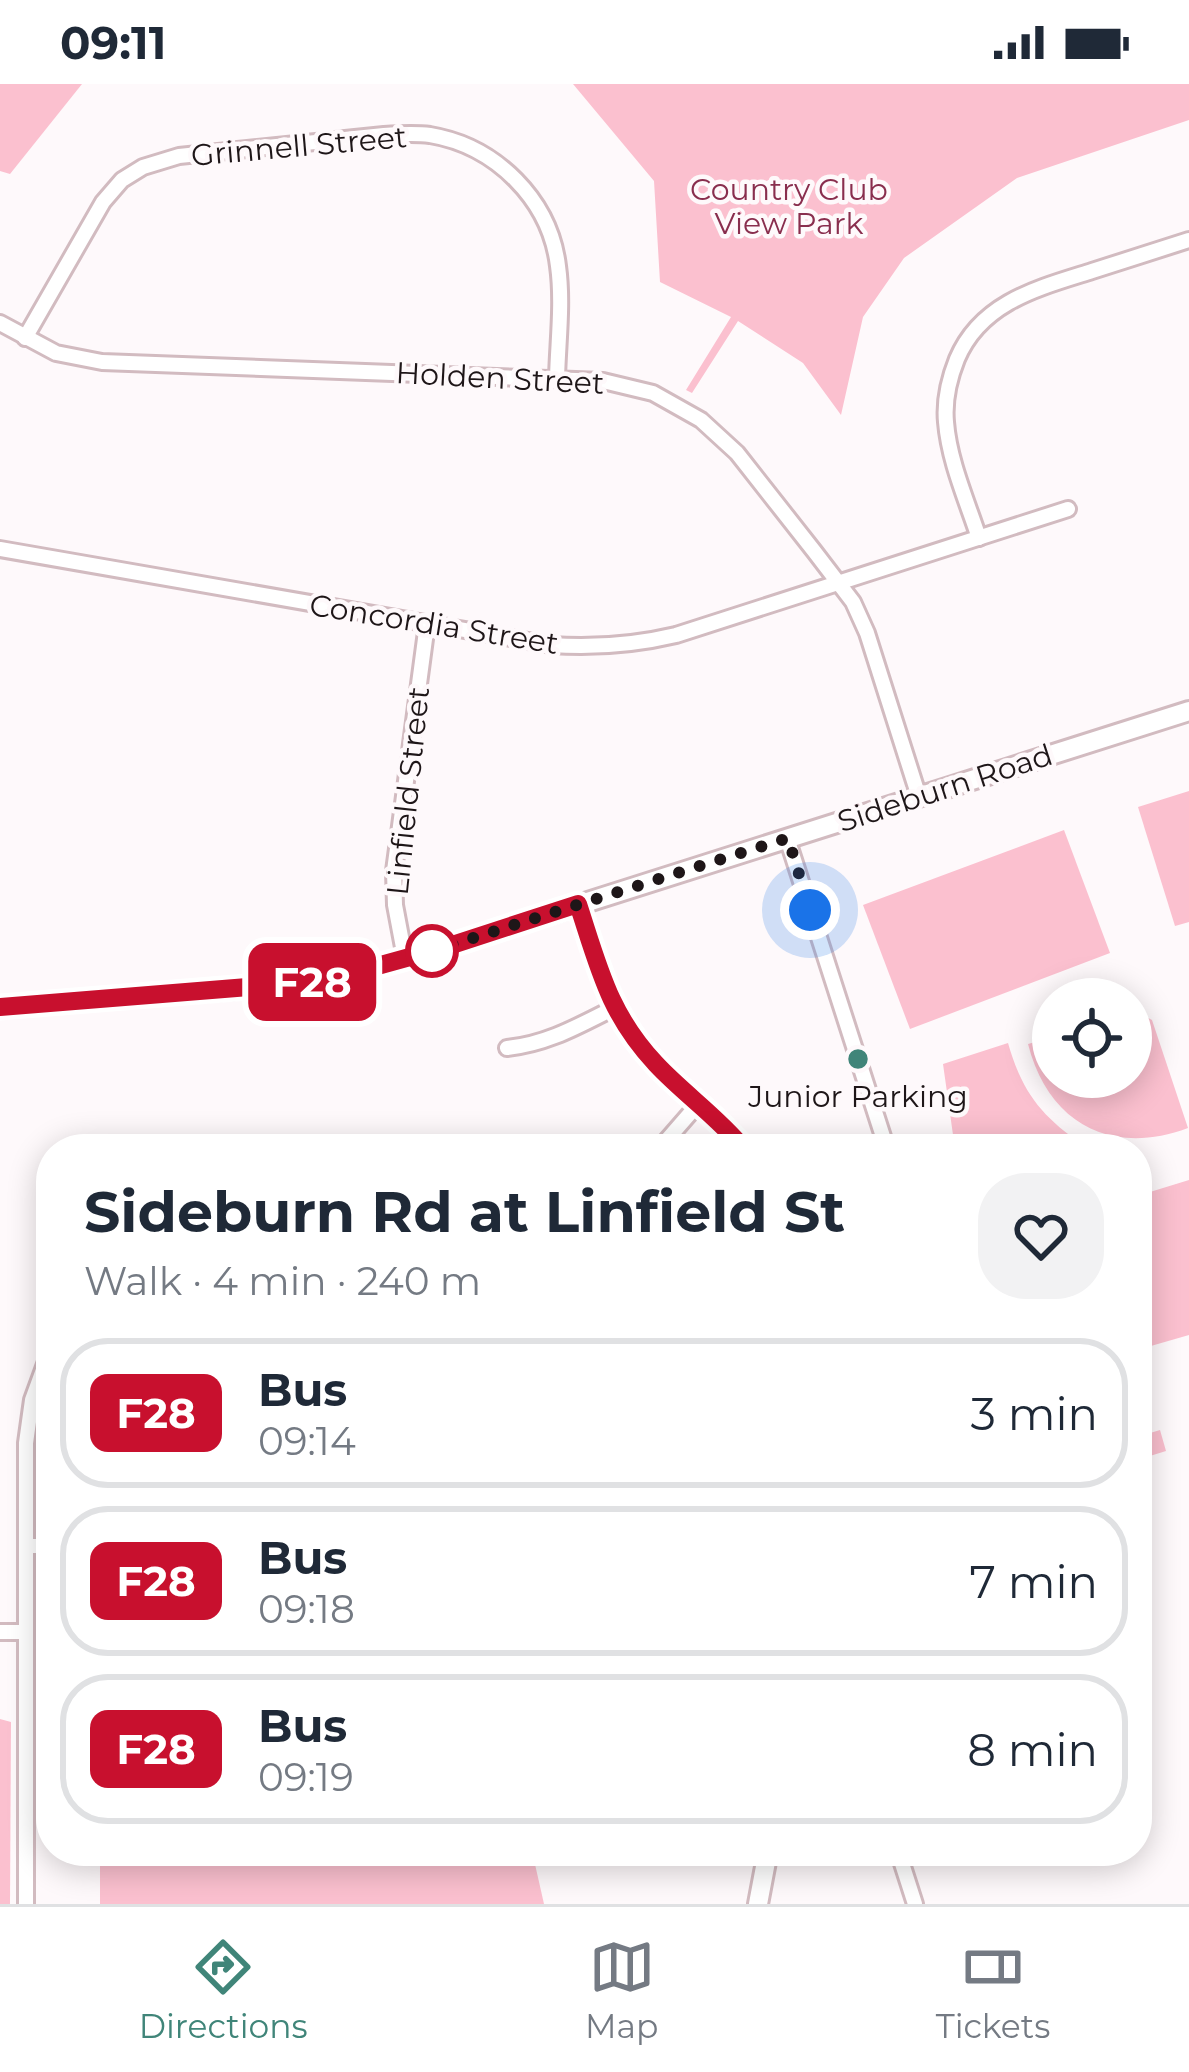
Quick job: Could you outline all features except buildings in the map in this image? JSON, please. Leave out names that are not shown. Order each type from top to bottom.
[{"type":"street","name":"Grinnell Street","points":[[25,338],[103,202],[122,180],[143,167],[179,156],[418,134],[455,141],[487,156],[517,180],[538,208],[558,264],[557,378]]},
{"type":"street","points":[[979,538],[946,424],[950,375],[967,339],[1011,299],[1189,240]]},
{"type":"street","name":"Holden Street","points":[[0,323],[56,353],[102,362],[604,381],[671,401],[701,420],[737,453],[853,602],[919,797]]},
{"type":"street","name":"Concordia Street","points":[[0,549],[551,645],[620,646],[676,634],[1068,509]]},
{"type":"street","name":"Linfield Street","points":[[405,958],[394,871],[427,624]]},
{"type":"street","name":"Sideburn Road","points":[[0,1007],[302,984],[344,976],[1189,711]]},
{"type":"street","points":[[788,838],[882,1134]]},
{"type":"street","points":[[578,904],[614,1008],[659,1067],[732,1134]]},
{"type":"street","points":[[507,1048],[558,1037],[614,1008]]},
{"type":"street","points":[[671,1134],[699,1103]]},
{"type":"street","points":[[26,1904],[26,1443],[36,1389]]},
{"type":"street","points":[[26,1546],[36,1546]]},
{"type":"street","points":[[0,1632],[26,1632]]},
{"type":"street","points":[[758,1904],[765,1866]]},
{"type":"street","points":[[903,1866],[915,1904]]},
{"type":"green space","points":[[0,84],[82,84],[10,174],[0,171]]},
{"type":"green space","name":"Country Club View Park","points":[[573,84],[1189,84],[1189,120],[1017,178],[904,258],[863,317],[841,415],[803,363],[738,321],[692,393],[686,390],[731,317],[660,282],[654,181]]},
{"type":"green space","points":[[1189,791],[1189,922],[1175,926],[1138,807]]},
{"type":"green space","points":[[1064,830],[1110,953],[1044,978],[1032,978],[1032,983],[910,1029],[863,905]]},
{"type":"green space","points":[[1152,1020],[1188,1128],[1152,1137],[1107,1134],[1067,1113],[1054,1098],[1152,1098]]},
{"type":"green space","points":[[1008,1043],[1032,1098],[1069,1134],[953,1134],[943,1064]]},
{"type":"green space","points":[[1189,1180],[1189,1335],[1152,1346],[1152,1191]]},
{"type":"green space","points":[[1160,1430],[1166,1451],[1152,1455],[1152,1432]]},
{"type":"green space","points":[[0,1719],[11,1722],[10,1904],[0,1904]]},
{"type":"green space","points":[[100,1866],[535,1866],[544,1904],[100,1904]]},
{"type":"bus line","name":"F28","points":[[0,1007],[323,981],[578,904],[604,986],[625,1027],[659,1067],[732,1134]]},
{"type":"place","name":"Junior Parking","points":[[858,1059]]},
{"type":"route","points":[[432,951],[788,838],[810,910]]}]
